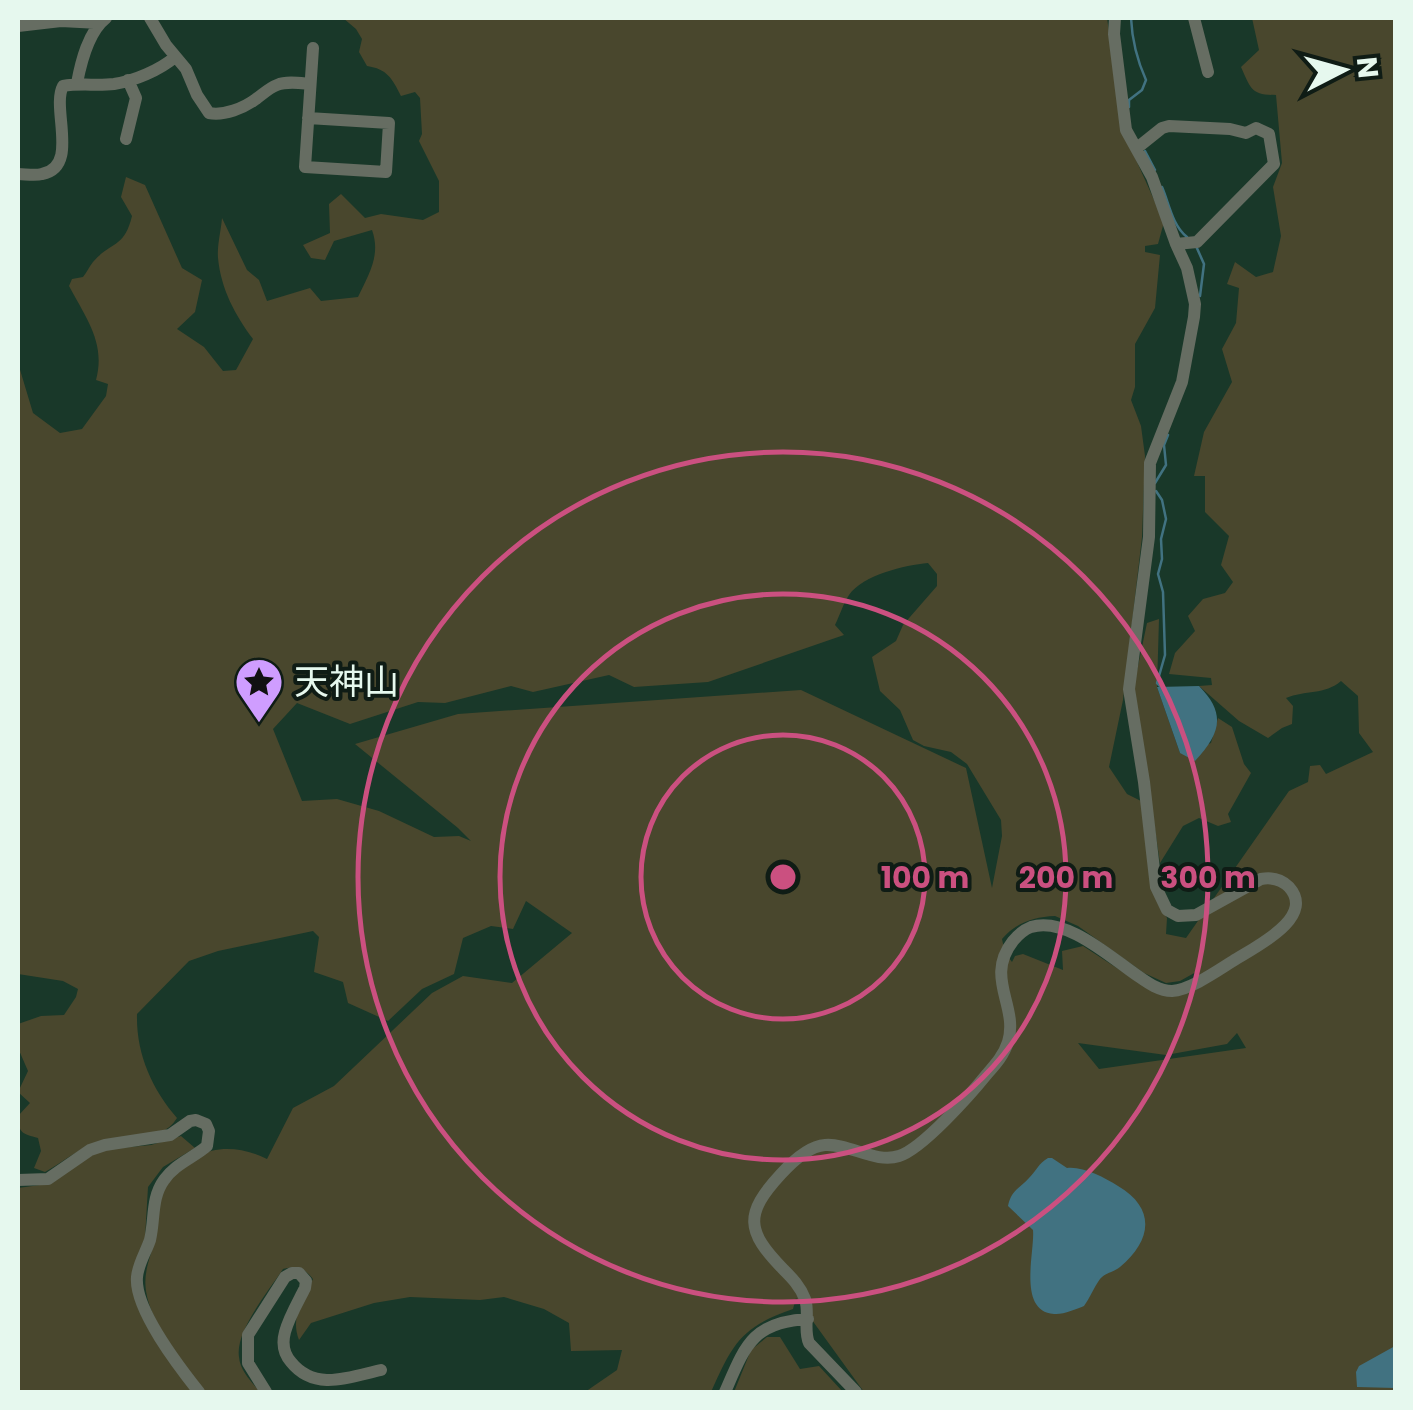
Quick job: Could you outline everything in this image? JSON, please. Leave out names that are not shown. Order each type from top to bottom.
[{"type":"street","points":[[150,18],[186,69],[209,113],[216,115],[254,101],[273,86],[310,84]]},
{"type":"street","points":[[856,1392],[808,1344],[806,1302],[798,1283],[759,1243],[754,1232],[762,1196],[784,1170],[820,1146],[896,1158],[918,1146],[1000,1059],[1010,1025],[1000,974],[1006,950],[1016,936],[1032,927],[1063,928],[1149,984],[1169,991],[1205,978],[1254,948],[1284,926],[1295,911],[1294,894],[1282,882],[1268,878],[1186,917],[1167,910],[1156,888],[1129,689],[1150,538],[1150,464],[1182,382],[1194,317],[1190,280],[1152,177],[1126,130],[1115,18]]},
{"type":"street","points":[[1194,18],[1208,72]]},
{"type":"street","points":[[18,26],[102,20],[82,62],[77,83]]},
{"type":"street","points":[[308,118],[389,122],[386,172],[305,168],[310,84],[313,48]]},
{"type":"street","points":[[18,174],[42,174],[58,163],[63,132],[59,92],[63,86],[113,84],[166,65],[175,57]]},
{"type":"street","points":[[126,139],[136,98],[128,80]]},
{"type":"street","points":[[1137,148],[1169,126],[1246,132],[1256,128],[1269,134],[1274,164],[1197,242],[1176,244]]},
{"type":"street","points":[[18,1180],[48,1178],[90,1150],[105,1145],[170,1136],[190,1121],[206,1124],[206,1146],[176,1166],[156,1192],[150,1240],[137,1274],[142,1306],[178,1367],[199,1392]]},
{"type":"street","points":[[266,1392],[248,1364],[248,1335],[285,1277],[292,1273],[299,1273],[306,1280],[285,1332],[285,1354],[293,1366],[302,1374],[333,1382],[381,1370]]},
{"type":"street","points":[[725,1392],[752,1338],[784,1320],[808,1319]]},
{"type":"shaded area","points":[[343,18],[1107,18],[1123,131],[1164,222],[1158,244],[1145,246],[1145,252],[1160,255],[1155,308],[1135,344],[1135,387],[1131,400],[1141,426],[1145,456],[1142,537],[1123,700],[1109,767],[1127,794],[1141,801],[1158,904],[1167,918],[1166,934],[1186,938],[1289,791],[1308,782],[1310,766],[1320,765],[1326,774],[1373,752],[1359,733],[1358,696],[1341,681],[1286,698],[1293,706],[1292,724],[1268,738],[1239,721],[1199,686],[1212,685],[1211,678],[1169,674],[1175,653],[1195,631],[1188,616],[1203,599],[1225,593],[1233,582],[1221,565],[1229,536],[1205,512],[1205,476],[1194,476],[1204,432],[1232,382],[1222,349],[1236,323],[1239,288],[1227,284],[1235,262],[1256,277],[1273,272],[1281,236],[1273,187],[1282,163],[1276,95],[1253,89],[1241,67],[1259,50],[1252,18],[1395,18],[1395,1392],[864,1392],[796,1298],[793,1309],[761,1323],[741,1339],[711,1392],[585,1392],[617,1370],[622,1350],[571,1351],[569,1323],[544,1309],[504,1297],[410,1297],[374,1303],[311,1323],[299,1340],[297,1316],[313,1279],[293,1267],[283,1269],[261,1300],[239,1347],[242,1367],[260,1392],[204,1392],[161,1331],[146,1291],[158,1196],[163,1186],[191,1160],[214,1150],[240,1150],[267,1159],[293,1108],[334,1086],[432,993],[463,976],[512,983],[572,933],[526,901],[513,929],[491,926],[463,938],[454,974],[422,989],[388,1021],[348,1003],[343,982],[314,972],[319,937],[313,931],[189,961],[137,1014],[139,1043],[147,1070],[177,1118],[160,1132],[105,1140],[45,1172],[34,1168],[41,1151],[38,1138],[22,1132],[18,1122],[18,1116],[30,1103],[18,1092],[28,1071],[18,1048],[18,1024],[41,1016],[64,1015],[78,989],[63,981],[18,974],[18,363],[33,413],[60,433],[82,429],[106,396],[108,384],[96,380],[98,354],[93,331],[69,286],[72,279],[83,277],[129,227],[132,216],[121,197],[126,177],[145,185],[182,268],[202,280],[195,312],[177,329],[204,347],[223,371],[236,370],[253,339],[222,280],[218,253],[222,218],[267,301],[310,288],[321,301],[358,297],[374,256],[372,230],[334,241],[325,260],[311,258],[303,245],[330,233],[329,204],[341,194],[365,218],[381,214],[423,220],[439,212],[439,181],[419,141],[420,98],[415,92],[401,96],[388,75],[367,66],[359,52],[362,39]],"holes":[[[928,563],[937,574],[937,586],[903,625],[896,641],[872,657],[880,691],[900,710],[913,740],[951,752],[967,764],[1001,820],[1002,836],[992,888],[966,768],[801,690],[458,714],[355,744],[471,841],[459,836],[434,837],[379,811],[337,799],[302,801],[273,729],[297,703],[350,724],[418,702],[445,703],[511,686],[533,692],[609,675],[634,687],[708,682],[844,635],[835,625],[855,588],[885,572]],[[1055,916],[1078,926],[1144,973],[1166,983],[1196,972],[1204,983],[1152,991],[1083,946],[1062,951],[1063,970],[1023,954],[1015,956],[1012,962],[1002,939],[1032,919]],[[1237,1033],[1246,1048],[1099,1069],[1078,1043],[1166,1055],[1227,1044]]]},
{"type":"shaded area","points":[[1159,619],[1157,687],[1180,753],[1211,743],[1218,718],[1232,727],[1244,764],[1251,773],[1228,814],[1231,822],[1218,826],[1199,818],[1183,826],[1160,863],[1134,685],[1147,623]]},
{"type":"shaded area","points":[[181,1136],[195,1148],[163,1167],[148,1187],[145,1238],[133,1283],[192,1392],[18,1392],[18,1188],[47,1184],[98,1150],[151,1145]]},
{"type":"shaded area","points":[[767,1337],[780,1337],[800,1369],[819,1366],[843,1392],[734,1392],[751,1350]]},
{"type":"water","points":[[1199,686],[1214,706],[1217,724],[1210,742],[1195,761],[1180,753],[1157,687]]},
{"type":"water","points":[[1048,1158],[1118,1186],[1139,1205],[1145,1225],[1138,1247],[1120,1267],[1100,1279],[1084,1306],[1058,1314],[1035,1303],[1030,1279],[1033,1230],[1008,1206],[1013,1193]]},
{"type":"water","points":[[1395,1346],[1395,1388],[1357,1387],[1359,1366]]},
{"type":"waterway","points":[[1129,107],[1129,100],[1142,90],[1146,80],[1131,18]]},
{"type":"waterway","points":[[1145,151],[1155,170]]},
{"type":"waterway","points":[[1162,187],[1174,220],[1187,237]]},
{"type":"waterway","points":[[1196,246],[1204,264],[1200,296]]},
{"type":"waterway","points":[[1155,483],[1166,465],[1164,445],[1168,435]]},
{"type":"waterway","points":[[1156,491],[1166,519],[1158,574],[1163,592],[1165,655],[1157,683],[1160,686]]},
{"type":"place","name":"天神山","points":[[259,724]]}]
